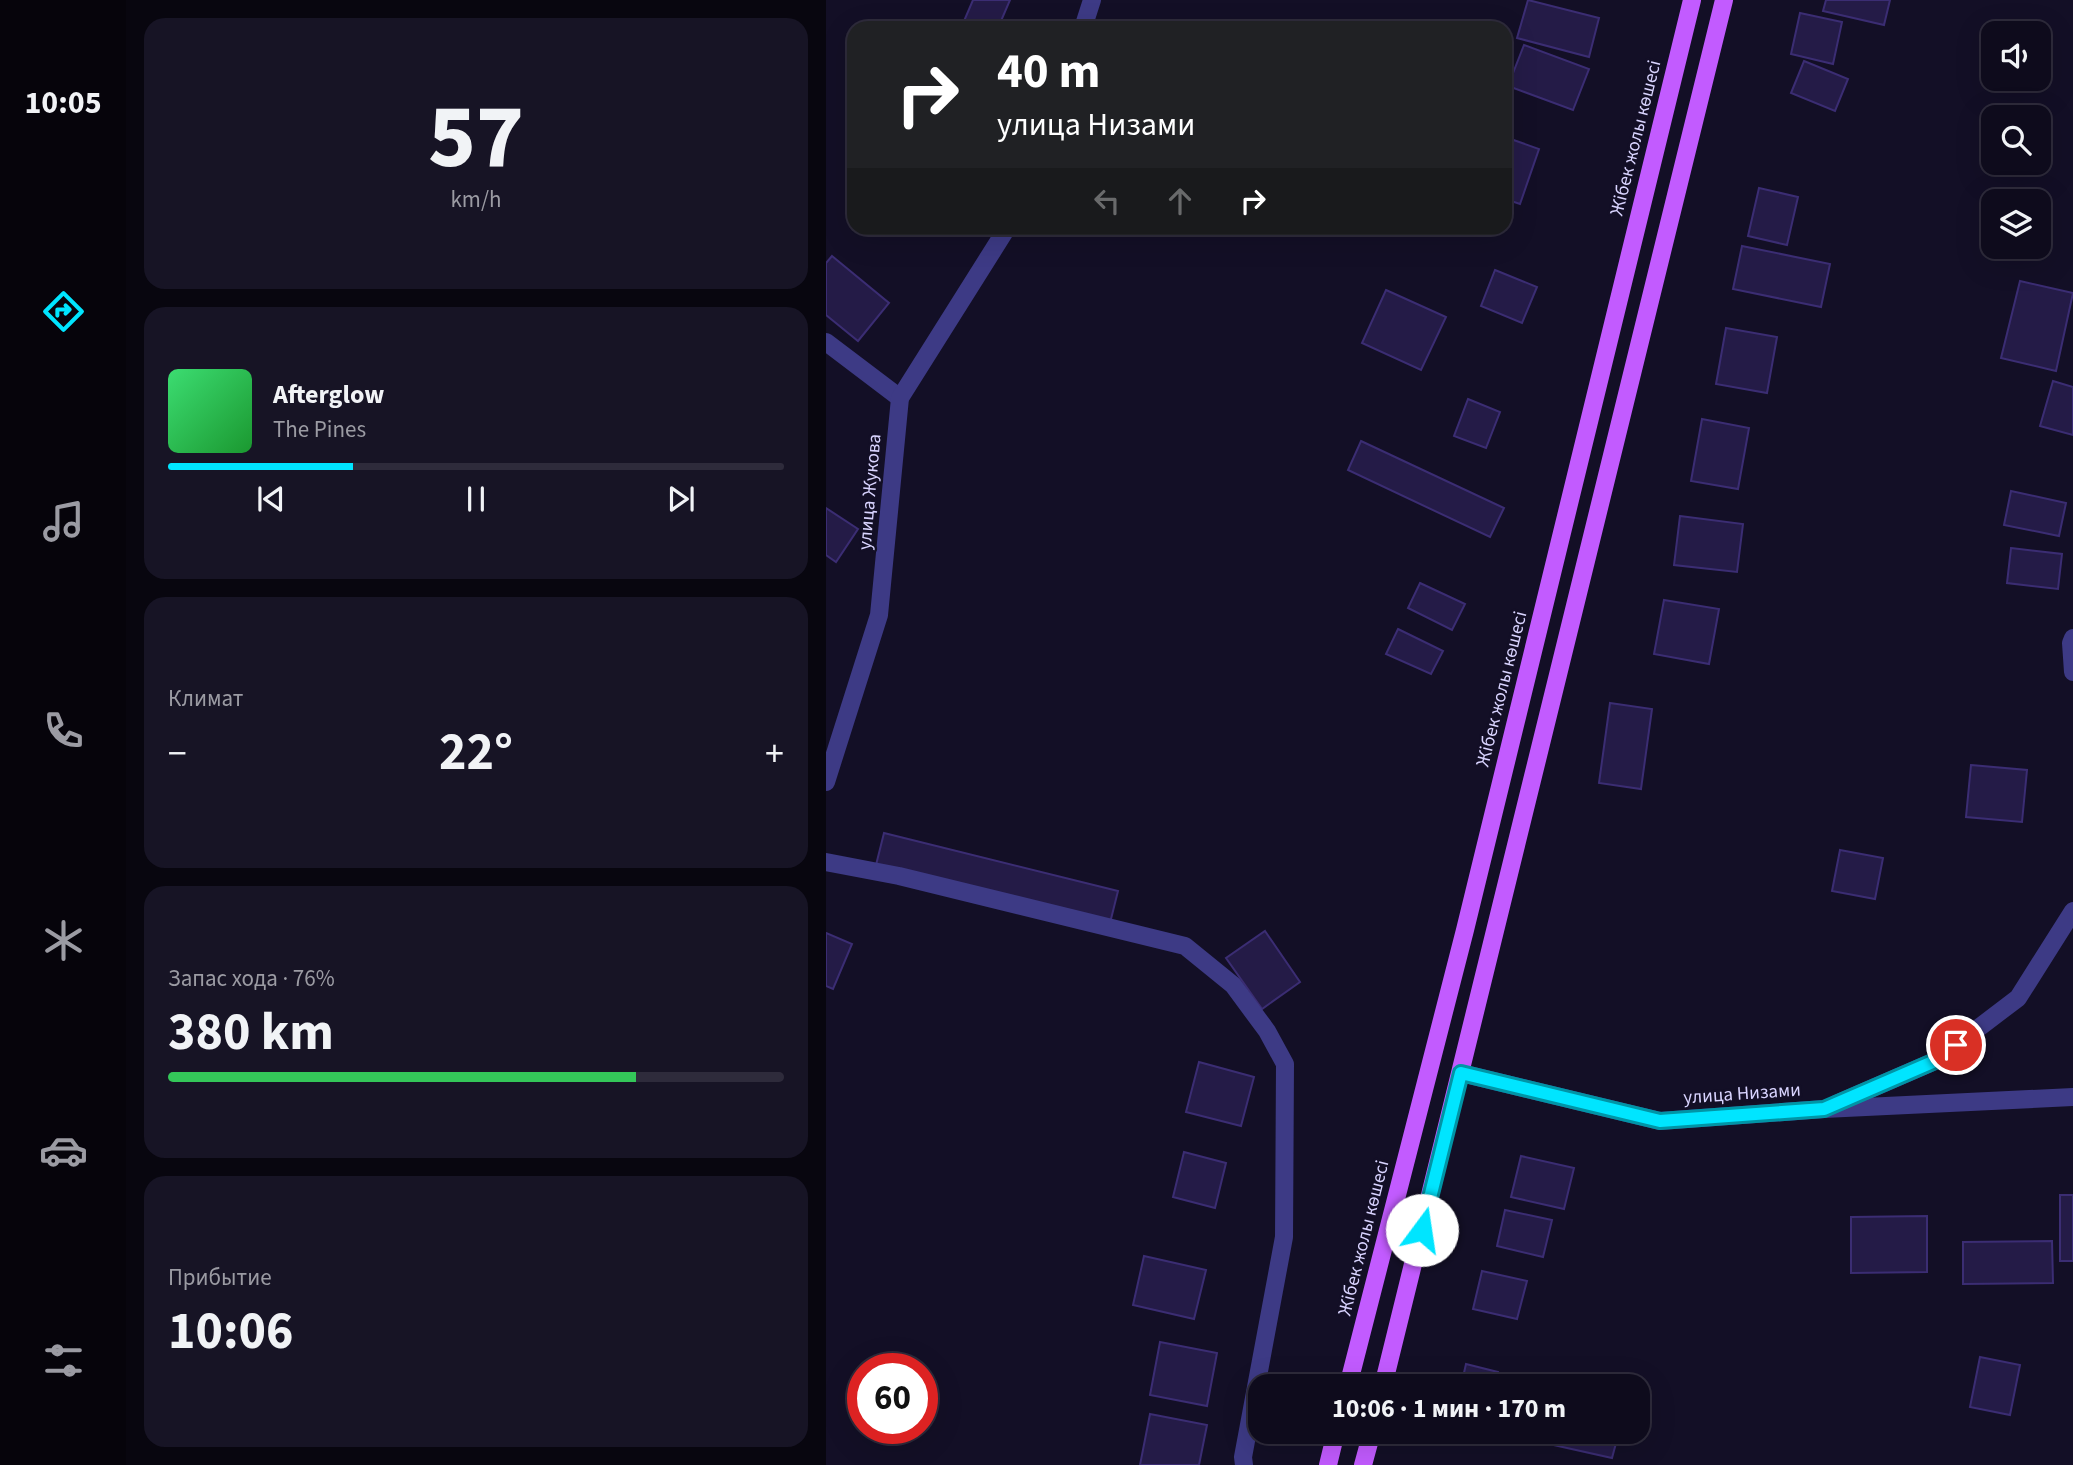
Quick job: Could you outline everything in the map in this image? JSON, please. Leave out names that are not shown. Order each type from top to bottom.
[{"type":"main road","name":"Жібек жолы көшесі","points":[[1351,1374],[1465,930],[1692,0]]},
{"type":"main road","points":[[1386,1374],[1724,0]]},
{"type":"main road","points":[[1328,1465],[1333,1444]]},
{"type":"main road","points":[[1363,1465],[1369,1444]]},
{"type":"street","points":[[1085,21],[1092,0]]},
{"type":"street","name":"улица Жукова","points":[[826,782],[879,615],[900,398],[1003,235]]},
{"type":"street","points":[[826,342],[900,398]]},
{"type":"street","points":[[2073,638],[2073,672]]},
{"type":"street","points":[[826,862],[899,876],[1185,946],[1233,985],[1267,1031],[1285,1064],[1284,1237],[1243,1457],[1244,1465]]},
{"type":"street","points":[[1824,1109],[1935,1061],[2018,998],[2073,911]]},
{"type":"street","name":"улица Низами","points":[[1461,1073],[1660,1121],[1824,1109],[2073,1097]]},
{"type":"building","points":[[973,0],[1010,0],[1001,21],[964,21]]},
{"type":"building","points":[[1528,0],[1599,18],[1589,57],[1517,38]]},
{"type":"building","points":[[1826,0],[1890,0],[1884,25],[1823,11]]},
{"type":"building","points":[[1800,13],[1842,22],[1833,64],[1791,54]]},
{"type":"building","points":[[1524,45],[1589,69],[1573,110],[1512,87],[1512,76]]},
{"type":"building","points":[[1804,61],[1848,79],[1835,111],[1791,93]]},
{"type":"building","points":[[1512,139],[1539,149],[1520,204],[1512,201]]},
{"type":"building","points":[[1759,188],[1798,197],[1787,245],[1748,236]]},
{"type":"building","points":[[1742,246],[1830,264],[1821,307],[1733,289]]},
{"type":"building","points":[[832,256],[889,303],[858,341],[826,315],[826,263]]},
{"type":"building","points":[[1495,270],[1537,287],[1522,323],[1481,306]]},
{"type":"building","points":[[2020,281],[2073,293],[2056,371],[2001,358]]},
{"type":"building","points":[[1386,290],[1446,317],[1421,370],[1362,343]]},
{"type":"building","points":[[1726,328],[1777,337],[1767,393],[1716,384]]},
{"type":"building","points":[[2053,381],[2073,387],[2073,435],[2040,426]]},
{"type":"building","points":[[1468,399],[1500,412],[1486,448],[1454,436]]},
{"type":"building","points":[[1702,419],[1749,428],[1738,489],[1691,481]]},
{"type":"building","points":[[1361,441],[1504,508],[1490,537],[1348,470]]},
{"type":"building","points":[[2011,491],[2066,503],[2059,536],[2004,525]]},
{"type":"building","points":[[826,508],[858,529],[836,562],[826,555]]},
{"type":"building","points":[[1680,516],[1743,524],[1737,572],[1674,565]]},
{"type":"building","points":[[2011,548],[2062,554],[2058,589],[2007,583]]},
{"type":"building","points":[[1420,583],[1465,604],[1452,630],[1408,608]]},
{"type":"building","points":[[1664,600],[1719,609],[1709,664],[1654,654]]},
{"type":"building","points":[[1398,629],[1443,651],[1431,674],[1386,654]]},
{"type":"building","points":[[1610,703],[1652,709],[1641,789],[1599,783]]},
{"type":"building","points":[[1971,765],[2027,770],[2022,822],[1966,817]]},
{"type":"building","points":[[884,833],[1118,891],[1110,923],[876,865]]},
{"type":"building","points":[[1840,850],[1883,858],[1875,899],[1832,891]]},
{"type":"building","points":[[1265,931],[1300,982],[1262,1009],[1226,958]]},
{"type":"building","points":[[826,933],[852,944],[833,989],[826,986]]},
{"type":"building","points":[[1199,1062],[1254,1077],[1241,1126],[1186,1112]]},
{"type":"building","points":[[1184,1152],[1226,1163],[1215,1208],[1173,1197]]},
{"type":"building","points":[[1521,1156],[1574,1168],[1564,1209],[1511,1197]]},
{"type":"building","points":[[2060,1195],[2073,1195],[2073,1261],[2060,1261]]},
{"type":"building","points":[[1505,1210],[1552,1220],[1543,1257],[1497,1246]]},
{"type":"building","points":[[1927,1216],[1927,1272],[1851,1273],[1851,1217]]},
{"type":"building","points":[[2052,1241],[2053,1283],[1963,1284],[1963,1242]]},
{"type":"building","points":[[1144,1256],[1206,1270],[1194,1319],[1133,1305]]},
{"type":"building","points":[[1482,1271],[1527,1281],[1517,1319],[1473,1309]]},
{"type":"building","points":[[1160,1342],[1217,1353],[1207,1406],[1150,1395]]},
{"type":"building","points":[[1980,1357],[2020,1365],[2010,1415],[1970,1407]]},
{"type":"building","points":[[1466,1364],[1498,1372],[1498,1374],[1464,1374]]},
{"type":"building","points":[[1150,1414],[1207,1425],[1199,1465],[1140,1465]]},
{"type":"building","points":[[1549,1444],[1616,1444],[1612,1458]]},
{"type":"route","points":[[1422,1230],[1461,1073],[1660,1121],[1824,1109],[1935,1061],[1956,1045]]}]
